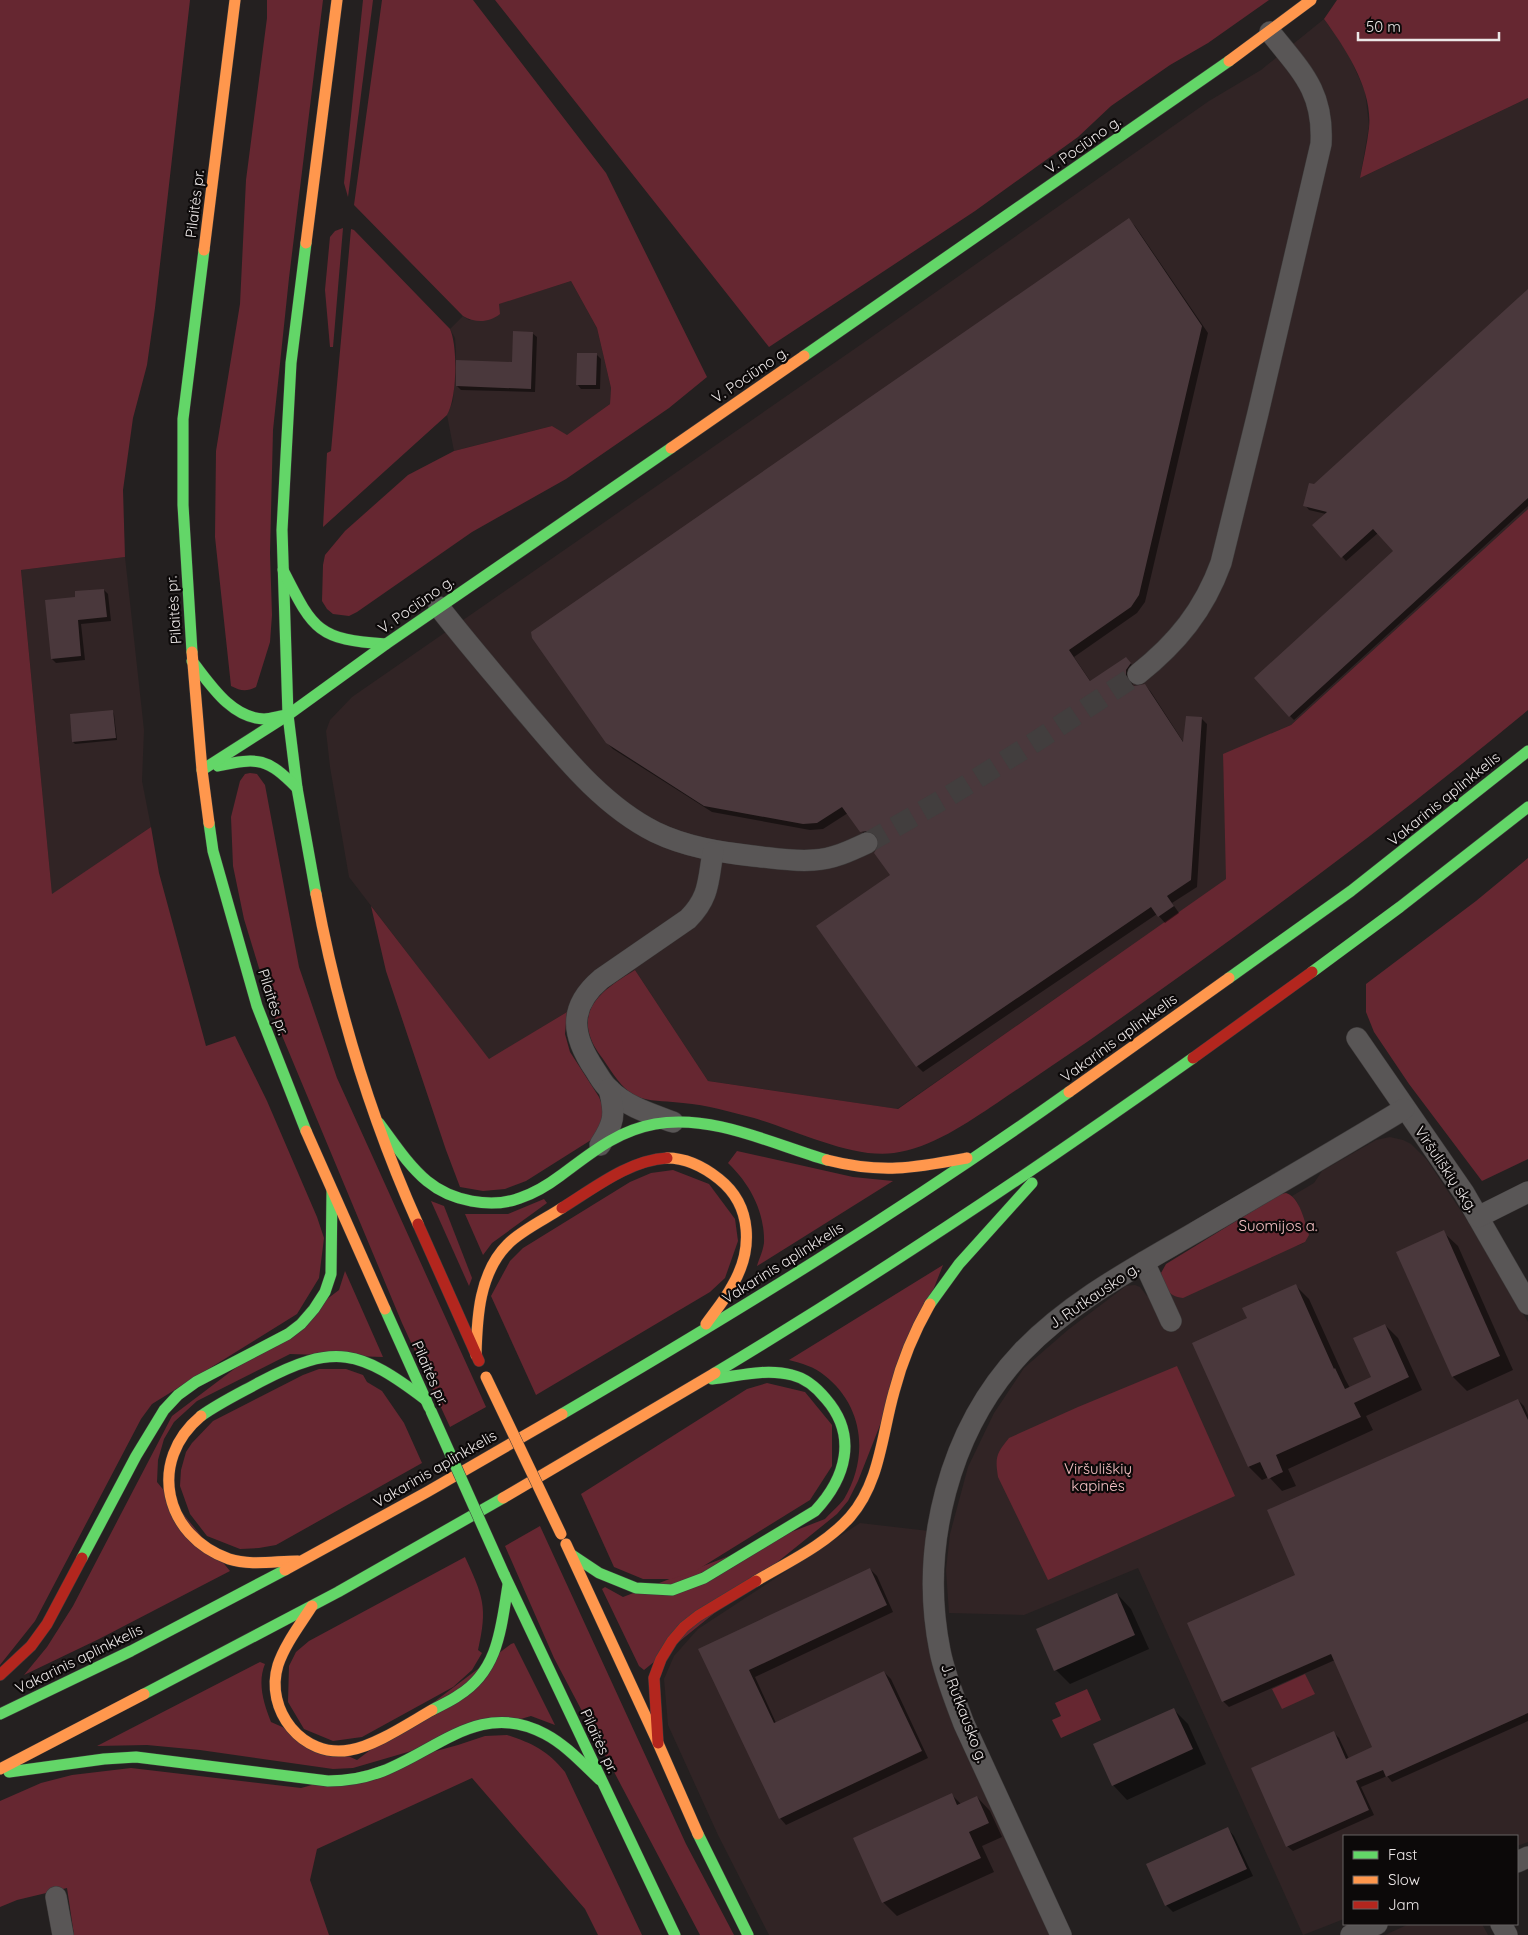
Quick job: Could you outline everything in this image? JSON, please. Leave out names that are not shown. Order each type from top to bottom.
[{"type":"main road","name":"Pilaitės pr.","points":[[234,0],[184,419],[183,505],[192,661],[202,770],[213,851],[257,1006],[282,1074],[332,1191],[506,1579],[674,1935]]},
{"type":"main road","points":[[337,0],[291,363],[282,530],[288,715],[297,788],[316,900],[343,1014],[393,1169],[476,1356],[572,1556],[703,1846],[748,1935]]},
{"type":"main road","name":"V. Pociūno g.","points":[[202,770],[288,715],[440,606],[981,234],[1270,32],[1311,0]]},
{"type":"main road","points":[[283,570],[314,624],[324,632],[361,643],[386,644]]},
{"type":"main road","points":[[192,661],[224,700],[241,713],[263,719],[288,715]]},
{"type":"main road","name":"Vakarinis aplinkkelis","points":[[0,1714],[131,1651],[302,1561],[427,1492],[699,1334],[979,1156],[1358,886],[1528,751]]},
{"type":"main road","points":[[202,770],[244,760],[262,761],[277,768],[297,788]]},
{"type":"main road","points":[[0,1769],[313,1606],[449,1530],[706,1379],[884,1268],[1057,1154],[1316,971],[1528,807]]},
{"type":"main road","points":[[379,1123],[412,1166],[430,1184],[452,1197],[486,1202],[507,1202],[527,1195],[545,1185],[600,1146],[630,1130],[674,1122],[703,1124],[734,1131],[863,1168],[908,1169],[979,1156]]},
{"type":"main road","points":[[658,1743],[654,1678],[661,1659],[672,1641],[684,1627],[698,1616],[829,1537],[859,1506],[867,1492],[874,1470],[903,1357],[922,1317],[960,1263],[1057,1154]]},
{"type":"main road","points":[[476,1356],[477,1324],[482,1288],[496,1258],[508,1243],[616,1175],[639,1164],[660,1159],[682,1159],[700,1166],[717,1177],[736,1197],[746,1217],[748,1245],[736,1280],[699,1334]]},
{"type":"main road","points":[[0,1675],[31,1646],[47,1624],[136,1456],[164,1410],[178,1394],[196,1382],[288,1334],[301,1324],[325,1292],[331,1274],[332,1191]]},
{"type":"main road","points":[[302,1561],[253,1561],[229,1558],[202,1546],[188,1533],[178,1518],[171,1501],[168,1484],[170,1464],[176,1446],[185,1431],[197,1418],[214,1407],[280,1372],[302,1362],[323,1356],[343,1356],[361,1360],[391,1374],[428,1406]]},
{"type":"main road","points":[[572,1556],[599,1573],[636,1588],[672,1590],[704,1578],[815,1511],[827,1500],[837,1485],[842,1472],[845,1453],[844,1434],[839,1416],[829,1400],[814,1386],[794,1375],[771,1372],[706,1379]]},
{"type":"main road","points":[[313,1606],[282,1656],[276,1673],[275,1689],[278,1707],[284,1721],[295,1734],[310,1744],[335,1752],[351,1751],[367,1745],[460,1695],[474,1684],[485,1671],[497,1648],[506,1579]]},
{"type":"main road","points":[[0,1773],[104,1759],[136,1757],[328,1781],[345,1781],[363,1778],[385,1770],[455,1732],[475,1724],[494,1722],[526,1725],[542,1733],[558,1742],[600,1780]]},
{"type":"street","points":[[1138,674],[1166,650],[1195,616],[1213,583],[1221,563],[1321,144],[1322,125],[1316,98],[1310,84],[1270,32]]},
{"type":"street","points":[[440,606],[461,635],[545,734],[603,795],[619,809],[653,831],[675,841],[713,852],[766,858],[814,860],[842,854],[867,843]]},
{"type":"street","points":[[674,1122],[636,1107],[609,1089],[584,1054],[579,1043],[576,1016],[589,990],[601,979],[688,919],[697,910],[705,897],[713,852]]},
{"type":"street","name":"Viršuliškių skg.","points":[[1357,1038],[1404,1109],[1464,1193],[1528,1304]]},
{"type":"street","points":[[600,1146],[611,1128],[613,1118],[613,1106],[609,1089]]},
{"type":"street","name":"J. Rutkausko g.","points":[[1061,1935],[964,1724],[940,1651],[934,1604],[937,1530],[956,1460],[983,1404],[1000,1378],[1022,1353],[1066,1312],[1105,1285],[1404,1109]]},
{"type":"street","points":[[1478,1217],[1528,1192]]},
{"type":"street","points":[[1144,1262],[1171,1321]]},
{"type":"street","points":[[56,1897],[63,1935]]},
{"type":"street","points":[[1351,1935],[1375,1925]]},
{"type":"shaded area","points":[[1324,19],[1346,49],[1365,91],[1369,126],[1360,178],[1528,98],[1528,509],[1291,725],[1223,755],[1227,879],[897,1109],[708,1081],[635,970],[489,1060],[349,877],[330,767],[326,731],[330,720],[352,697],[1209,101],[1261,70]]},
{"type":"shaded area","points":[[571,281],[597,328],[611,388],[610,404],[567,436],[552,426],[454,451],[447,415],[453,401],[456,352],[455,338],[450,329],[463,316],[469,320],[498,304]]},
{"type":"shaded area","points":[[125,557],[144,730],[142,781],[151,827],[52,895],[21,570]]},
{"type":"shaded area","points":[[1390,1137],[1403,1140],[1411,1144],[1427,1160],[1467,1220],[1528,1322],[1528,1842],[1518,1846],[1518,1835],[1343,1835],[1343,1919],[1303,1935],[1138,1568],[1024,1615],[949,1613],[946,1570],[950,1534],[968,1467],[994,1413],[1024,1368],[1069,1329],[1126,1286],[1135,1285],[1140,1287],[1147,1296],[1302,1244],[1305,1242],[1297,1202],[1292,1196],[1314,1183],[1322,1171],[1376,1140]]},
{"type":"shaded area","points":[[860,1523],[929,1531],[928,1620],[1051,1935],[769,1935],[718,1835],[668,1725],[664,1679],[674,1656],[698,1629]]},
{"type":"shaded area","points":[[1407,1925],[1483,1925],[1488,1935],[1385,1935]]},
{"type":"green space","points":[[0,0],[190,0],[155,308],[147,365],[133,418],[123,490],[125,557],[21,570],[52,894],[151,827],[159,873],[206,1046],[235,1036],[267,1101],[317,1217],[324,1238],[319,1278],[297,1314],[152,1404],[141,1419],[35,1621],[0,1665]]},
{"type":"green space","points":[[267,0],[323,0],[289,278],[273,430],[270,553],[272,615],[270,642],[256,687],[244,690],[231,686],[215,537],[216,451],[240,304],[246,180],[267,18]]},
{"type":"green space","points":[[363,0],[373,0],[348,197],[344,183]]},
{"type":"green space","points":[[382,0],[473,0],[606,173],[707,377],[669,408],[566,479],[472,532],[349,616],[333,614],[322,601],[325,555],[345,531],[408,475],[454,451],[552,426],[567,435],[610,404],[611,388],[597,328],[571,281],[499,304],[500,314],[491,319],[477,321],[468,318],[463,316],[354,205]]},
{"type":"green space","points":[[495,0],[1269,0],[1208,43],[1170,65],[1111,106],[1078,137],[975,211],[769,347]]},
{"type":"green space","points":[[1337,0],[1528,0],[1528,98],[1360,178],[1369,128],[1369,114],[1367,99],[1356,70],[1341,43],[1324,19]]},
{"type":"green space","points":[[343,228],[333,347],[330,347],[325,290],[330,237],[335,231]]},
{"type":"green space","points":[[351,229],[450,329],[453,337],[455,359],[453,397],[447,415],[323,527],[327,453],[331,451]]},
{"type":"green space","points":[[1528,509],[1528,710],[1366,839],[1200,962],[1087,1042],[948,1134],[921,1146],[894,1153],[878,1154],[842,1148],[770,1123],[728,1111],[635,1096],[621,1084],[594,1046],[588,1027],[592,1006],[607,989],[635,970],[708,1081],[898,1109],[1226,879],[1223,754],[1291,725]]},
{"type":"green space","points":[[245,774],[257,774],[265,785],[299,967],[337,1078],[486,1407],[450,1427],[402,1323],[273,1014],[244,919],[233,866],[231,817],[240,781]]},
{"type":"green space","points":[[1528,858],[1528,1159],[1482,1181],[1409,1084],[1374,1032],[1366,1012],[1366,984],[1476,901]]},
{"type":"green space","points":[[371,906],[489,1059],[567,1012],[565,1034],[570,1052],[599,1097],[605,1112],[603,1122],[591,1140],[526,1181],[505,1189],[483,1191],[460,1187],[386,971]]},
{"type":"green space","points":[[737,1151],[853,1177],[893,1181],[757,1266],[764,1243],[762,1220],[755,1199],[743,1180],[728,1163]]},
{"type":"green space","points":[[673,1170],[709,1184],[735,1219],[738,1241],[725,1278],[710,1292],[536,1395],[491,1296],[510,1261],[523,1248],[630,1182],[651,1173]]},
{"type":"green space","name":"Suomijos a.","points":[[1286,1193],[1291,1195],[1301,1211],[1309,1235],[1305,1242],[1183,1298],[1170,1293],[1161,1273],[1166,1264],[1280,1194]]},
{"type":"green space","points":[[544,1199],[547,1203],[492,1243],[483,1255],[465,1214],[508,1214]]},
{"type":"green space","points":[[431,1201],[444,1206],[472,1278],[469,1286]]},
{"type":"green space","points":[[943,1265],[858,1481],[848,1501],[837,1514],[644,1670],[639,1666],[602,1589],[605,1587],[623,1597],[825,1519],[844,1499],[852,1483],[857,1466],[858,1433],[848,1402],[837,1388],[816,1370],[789,1360]]},
{"type":"green space","points":[[345,1271],[383,1357],[290,1354],[197,1401],[174,1422],[164,1439],[158,1460],[157,1482],[230,1571],[99,1639],[24,1675],[47,1647],[73,1606],[172,1416],[339,1290]]},
{"type":"green space","name":"Viršuliškių kapinės","points":[[1177,1366],[1235,1496],[1048,1580],[998,1477],[997,1456],[1001,1448],[1009,1438]]},
{"type":"green space","points":[[319,1369],[346,1369],[363,1375],[367,1382],[382,1391],[404,1423],[422,1463],[276,1545],[240,1549],[207,1536],[190,1514],[180,1486],[181,1470],[186,1452],[192,1443],[213,1421],[303,1375]]},
{"type":"green space","points":[[767,1383],[805,1392],[832,1425],[832,1466],[810,1500],[697,1570],[672,1579],[643,1579],[614,1567],[581,1494],[747,1389]]},
{"type":"green space","points":[[540,1526],[686,1844],[734,1935],[700,1935],[554,1658],[505,1546]]},
{"type":"green space","points":[[465,1557],[480,1592],[483,1612],[478,1650],[482,1653],[472,1670],[453,1687],[362,1737],[333,1741],[304,1729],[288,1702],[289,1666],[296,1652],[309,1641]]},
{"type":"green space","points":[[514,1643],[555,1725],[531,1716],[353,1768],[333,1769],[200,1750],[147,1745],[97,1746],[260,1662],[265,1664],[262,1686],[264,1701],[271,1722],[357,1760]]},
{"type":"green space","points":[[1305,1674],[1315,1694],[1282,1709],[1272,1689]]},
{"type":"green space","points":[[1087,1689],[1101,1720],[1061,1738],[1052,1720],[1061,1716],[1055,1703]]},
{"type":"green space","points":[[507,1735],[524,1741],[546,1753],[565,1772],[642,1935],[598,1935],[585,1909],[472,1778],[317,1849],[310,1880],[329,1935],[74,1935],[67,1888],[17,1900],[0,1907],[0,1801],[41,1783],[72,1775],[131,1768],[301,1788],[485,1736]]},
{"type":"building","points":[[1129,218],[1202,326],[1139,595],[1131,607],[1069,650],[1090,681],[1126,657],[1131,663],[1126,670],[1128,682],[1134,686],[1145,684],[1183,742],[1186,716],[1202,717],[1191,880],[1167,896],[1174,906],[1158,917],[1151,907],[916,1067],[816,926],[890,875],[874,853],[879,844],[875,833],[868,831],[860,832],[842,807],[817,823],[803,824],[704,806],[606,743],[532,638],[531,632]]},
{"type":"building","points":[[1528,289],[1528,498],[1289,717],[1254,678],[1393,551],[1373,529],[1341,558],[1312,525],[1327,512],[1303,506],[1309,483],[1314,484]]},
{"type":"building","points":[[513,331],[533,332],[531,389],[456,386],[456,360],[512,362]]},
{"type":"building","points":[[577,353],[597,353],[596,385],[576,385]]},
{"type":"building","points":[[104,589],[107,617],[78,620],[81,656],[51,659],[45,600],[75,597],[75,591]]},
{"type":"building","points":[[113,710],[116,738],[72,742],[70,714]]},
{"type":"building","points":[[1444,1230],[1500,1356],[1452,1377],[1396,1252]]},
{"type":"building","points":[[1296,1284],[1334,1369],[1345,1389],[1371,1377],[1353,1338],[1385,1324],[1409,1377],[1354,1403],[1361,1417],[1276,1455],[1283,1472],[1268,1479],[1260,1462],[1248,1467],[1192,1343],[1247,1318],[1242,1308]]},
{"type":"building","points":[[1518,1399],[1528,1420],[1528,1713],[1386,1777],[1383,1770],[1356,1781],[1369,1810],[1286,1847],[1251,1768],[1334,1731],[1346,1759],[1372,1747],[1331,1654],[1222,1702],[1187,1623],[1295,1575],[1267,1510]]},
{"type":"building","points":[[870,1568],[887,1605],[749,1670],[774,1723],[884,1671],[922,1751],[779,1819],[698,1649]]},
{"type":"building","points":[[1117,1593],[1135,1635],[1054,1671],[1036,1629]]},
{"type":"building","points":[[1174,1708],[1193,1749],[1112,1786],[1093,1744]]},
{"type":"building","points":[[952,1793],[957,1805],[977,1796],[989,1823],[969,1832],[981,1858],[882,1903],[853,1838]]},
{"type":"building","points":[[1228,1827],[1247,1869],[1165,1906],[1146,1864]]},
{"type":"tunnel","points":[[867,843],[949,796],[1138,674]]},
{"type":"traffic: fast","points":[[804,356],[1229,61]]},
{"type":"traffic: fast","points":[[306,243],[291,363],[282,530],[288,715],[297,788],[316,894]]},
{"type":"traffic: fast","points":[[192,652],[183,505],[183,419],[204,250]]},
{"type":"traffic: fast","points":[[202,770],[288,715],[386,644],[671,448]]},
{"type":"traffic: fast","points":[[283,570],[302,606],[320,628],[345,639],[386,644]]},
{"type":"traffic: fast","points":[[192,661],[222,698],[241,713],[264,719],[287,715]]},
{"type":"traffic: fast","points":[[1229,978],[1351,891],[1528,751]]},
{"type":"traffic: fast","points":[[218,766],[243,761],[262,762],[270,765],[297,788]]},
{"type":"traffic: fast","points":[[1312,972],[1400,907],[1528,807]]},
{"type":"traffic: fast","points":[[209,823],[213,851],[257,1006],[306,1131]]},
{"type":"traffic: fast","points":[[715,1373],[837,1298],[957,1220],[1193,1058]]},
{"type":"traffic: fast","points":[[562,1414],[819,1259],[1008,1135],[1069,1092]]},
{"type":"traffic: fast","points":[[379,1123],[407,1161],[427,1181],[448,1194],[484,1203],[509,1201],[531,1194],[551,1183],[604,1144],[628,1132],[655,1124],[699,1123],[720,1127],[742,1132],[827,1160]]},
{"type":"traffic: fast","points":[[930,1304],[959,1264],[1032,1183]]},
{"type":"traffic: fast","points":[[82,1558],[136,1456],[164,1410],[178,1395],[196,1382],[288,1334],[301,1324],[314,1309],[325,1292],[331,1274],[332,1191]]},
{"type":"traffic: fast","points":[[385,1309],[429,1407]]},
{"type":"traffic: fast","points":[[201,1416],[230,1398],[286,1369],[308,1361],[328,1357],[346,1357],[383,1370],[426,1400]]},
{"type":"traffic: fast","points":[[572,1555],[599,1573],[636,1588],[672,1590],[704,1578],[815,1511],[826,1498],[841,1471],[845,1442],[842,1427],[836,1413],[826,1399],[802,1378],[782,1373],[752,1373],[712,1379]]},
{"type":"traffic: fast","points":[[431,1411],[504,1574]]},
{"type":"traffic: fast","points":[[144,1694],[338,1592],[503,1498]]},
{"type":"traffic: fast","points":[[0,1714],[131,1651],[285,1570]]},
{"type":"traffic: fast","points":[[504,1574],[675,1935]]},
{"type":"traffic: fast","points":[[432,1710],[459,1695],[483,1673],[496,1646],[500,1632],[508,1585]]},
{"type":"traffic: fast","points":[[9,1772],[104,1759],[136,1757],[328,1781],[342,1780],[363,1777],[383,1771],[461,1732],[481,1725],[501,1722],[522,1725],[553,1738],[600,1780]]},
{"type":"traffic: fast","points":[[698,1834],[748,1935]]},
{"type":"traffic: slow","points":[[204,250],[235,0]]},
{"type":"traffic: slow","points":[[306,243],[337,0]]},
{"type":"traffic: slow","points":[[1229,61],[1311,0]]},
{"type":"traffic: slow","points":[[671,448],[804,356]]},
{"type":"traffic: slow","points":[[192,652],[202,770],[209,823]]},
{"type":"traffic: slow","points":[[316,894],[334,978],[357,1062],[385,1144],[418,1224]]},
{"type":"traffic: slow","points":[[1069,1092],[1229,978]]},
{"type":"traffic: slow","points":[[306,1131],[385,1309]]},
{"type":"traffic: slow","points":[[667,1158],[688,1161],[719,1179],[730,1190],[744,1215],[746,1230],[744,1258],[726,1296],[706,1324]]},
{"type":"traffic: slow","points":[[827,1160],[864,1167],[897,1168],[967,1158]]},
{"type":"traffic: slow","points":[[476,1355],[477,1326],[485,1282],[498,1256],[513,1239],[562,1208]]},
{"type":"traffic: slow","points":[[756,1581],[818,1545],[840,1527],[860,1504],[868,1489],[879,1458],[901,1369],[914,1336],[930,1304]]},
{"type":"traffic: slow","points":[[503,1498],[715,1373]]},
{"type":"traffic: slow","points":[[486,1377],[561,1534]]},
{"type":"traffic: slow","points":[[285,1570],[427,1492],[562,1414]]},
{"type":"traffic: slow","points":[[201,1416],[184,1434],[173,1454],[169,1475],[170,1496],[177,1516],[190,1533],[207,1548],[229,1559],[254,1563],[298,1561]]},
{"type":"traffic: slow","points":[[566,1544],[698,1834]]},
{"type":"traffic: slow","points":[[312,1606],[285,1650],[278,1665],[275,1682],[277,1699],[282,1714],[291,1728],[303,1739],[317,1747],[333,1751],[360,1748],[381,1739],[432,1710]]},
{"type":"traffic: slow","points":[[0,1769],[144,1694]]},
{"type":"traffic: jam","points":[[1193,1058],[1312,972]]},
{"type":"traffic: jam","points":[[562,1208],[625,1170],[639,1164],[667,1158]]},
{"type":"traffic: jam","points":[[418,1224],[479,1361]]},
{"type":"traffic: jam","points":[[0,1675],[31,1646],[47,1624],[82,1558]]},
{"type":"traffic: jam","points":[[658,1743],[654,1678],[661,1659],[672,1641],[684,1627],[698,1616],[756,1581]]}]
